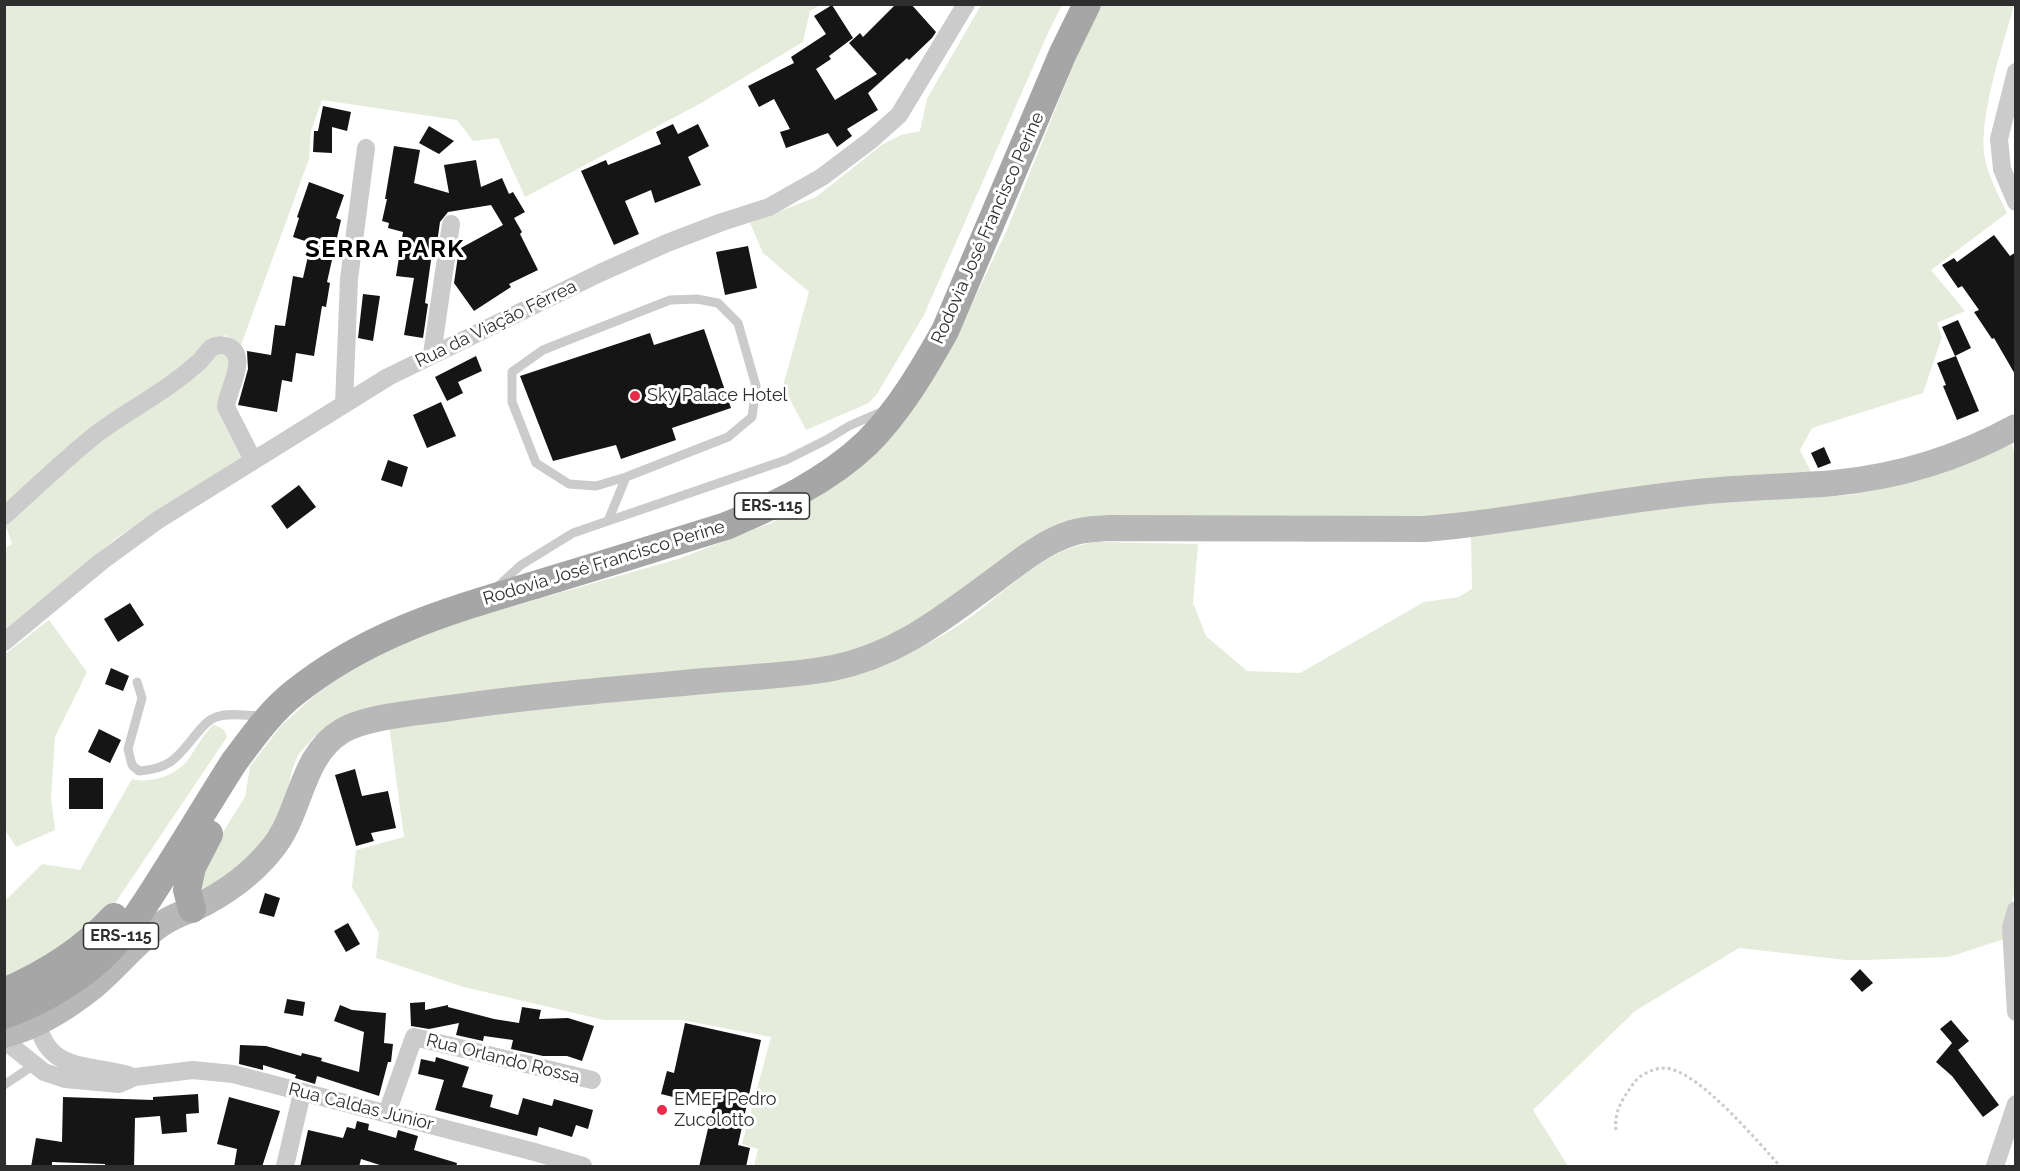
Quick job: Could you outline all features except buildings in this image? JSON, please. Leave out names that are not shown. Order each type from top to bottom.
[{"type":"main road","name":"Rodovia José Francisco Perine","points":[[4,1015],[25,1007],[70,981],[90,968],[108,950],[134,921],[234,762],[270,716],[292,695],[353,652],[418,622],[726,526],[766,509],[805,488],[840,465],[867,442],[899,404],[945,331],[1063,53],[1087,4]]},
{"type":"main road","points":[[4,1035],[38,1023],[93,987],[155,928],[173,916],[225,892],[247,876],[273,849],[288,825],[312,763],[326,743],[345,729],[400,716],[506,700],[804,672],[864,661],[898,647],[936,624],[1041,546],[1074,532],[1110,528],[1425,529],[1466,525],[1698,492],[1836,483],[1880,476],[1916,468],[1956,455],[2016,427]]},
{"type":"main road","points":[[192,909],[187,890],[192,867],[228,797],[234,762]]},
{"type":"main road","name":"Rodovia José Francisco Perine","points":[[4,992],[59,965],[98,934],[200,818]]},
{"type":"street","name":"Rua da Viação Fêrrea","points":[[4,642],[102,561],[140,534],[253,460],[388,377],[600,273],[667,243],[769,207],[822,177],[871,140],[899,115],[966,4]]},
{"type":"street","points":[[2016,72],[1999,139],[2002,169],[2016,202]]},
{"type":"street","points":[[344,404],[349,279],[366,148]]},
{"type":"street","points":[[432,354],[451,224]]},
{"type":"street","points":[[4,516],[94,436],[170,386],[212,348],[220,345],[227,346],[234,351],[237,358],[236,373],[226,399],[226,406],[253,460]]},
{"type":"street","points":[[2016,910],[2011,928],[2016,1012]]},
{"type":"street","name":"Rua Caldas Júnior","points":[[38,1023],[41,1038],[47,1048],[68,1071]]},
{"type":"street","name":"Rua Orlando Rossa","points":[[387,1113],[414,1037],[592,1080]]},
{"type":"street","name":"Rua Caldas Júnior","points":[[4,1040],[44,1072],[68,1071],[119,1084],[135,1077],[193,1070],[233,1074],[531,1151],[583,1167]]},
{"type":"street","points":[[285,1167],[302,1093]]},
{"type":"street","points":[[1995,1167],[2016,1104]]},
{"type":"lane","points":[[608,521],[626,477],[728,437],[752,417],[756,386],[738,323],[718,303],[697,299],[670,300],[543,350],[512,372],[513,402],[536,463],[569,484],[596,486],[626,477]]},
{"type":"lane","points":[[482,601],[521,565],[573,533],[786,460],[849,426],[899,404]]},
{"type":"lane","points":[[137,682],[142,698],[128,749],[132,765],[139,771],[164,767],[177,757],[203,725],[213,718],[223,715],[270,716]]},
{"type":"lane","points":[[4,1084],[34,1065]]},
{"type":"path","points":[[1616,1130],[1615,1117],[1624,1097],[1638,1078],[1653,1070],[1666,1068],[1703,1087],[1731,1112],[1780,1167]]},
{"type":"green space","points":[[4,5],[820,5],[810,11],[803,42],[701,103],[525,197],[498,138],[473,141],[457,120],[322,100],[311,131],[309,159],[241,345],[225,335],[210,342],[165,381],[89,431],[5,503]]},
{"type":"green space","points":[[981,5],[1062,5],[924,315],[877,394],[869,403],[806,430],[783,386],[809,292],[763,253],[750,223],[816,197],[883,144],[901,135],[920,131],[927,99]]},
{"type":"green space","points":[[1102,5],[2014,5],[1993,79],[1985,118],[1984,136],[1984,153],[1988,169],[2007,213],[1931,270],[1965,311],[1937,323],[1942,337],[1923,393],[1812,428],[1800,450],[1812,474],[1463,516],[1209,519],[1084,517],[1060,524],[1029,539],[940,610],[886,640],[832,657],[335,723],[313,738],[298,755],[292,770],[281,820],[241,873],[200,893],[203,864],[245,797],[250,766],[281,726],[315,695],[346,673],[395,645],[475,617],[678,559],[771,523],[802,506],[948,354],[1006,232],[1078,53]]},
{"type":"green space","points":[[225,352],[231,359],[222,393],[246,455],[115,539],[5,630],[4,549],[12,544],[5,524],[98,441],[213,355]]},
{"type":"green space","points":[[2012,444],[2015,456],[2016,883],[2004,939],[1949,957],[1866,960],[1846,960],[1739,948],[1635,1011],[1533,1110],[1568,1166],[754,1166],[758,1149],[742,1144],[771,1037],[682,1020],[604,1020],[464,987],[376,958],[379,933],[352,887],[356,850],[404,837],[389,725],[888,663],[931,642],[962,623],[1046,560],[1079,545],[1097,542],[1198,544],[1193,603],[1206,636],[1247,671],[1300,673],[1424,602],[1459,597],[1472,589],[1471,537],[1684,506],[1861,493],[1927,477]]},
{"type":"green space","points":[[49,620],[87,672],[55,737],[51,798],[55,830],[16,847],[5,830],[5,654]]},
{"type":"green space","points":[[213,725],[222,729],[227,737],[99,927],[5,987],[5,901],[42,864],[80,870],[132,779],[155,779],[183,766]]},
{"type":"place","name":"Sky Palace Hotel","points":[[635,396]]},
{"type":"place","name":"EMEF Pedro Zucolotto","points":[[662,1110]]},
{"type":"district","name":"SERRA PARK","points":[[385,250]]}]
